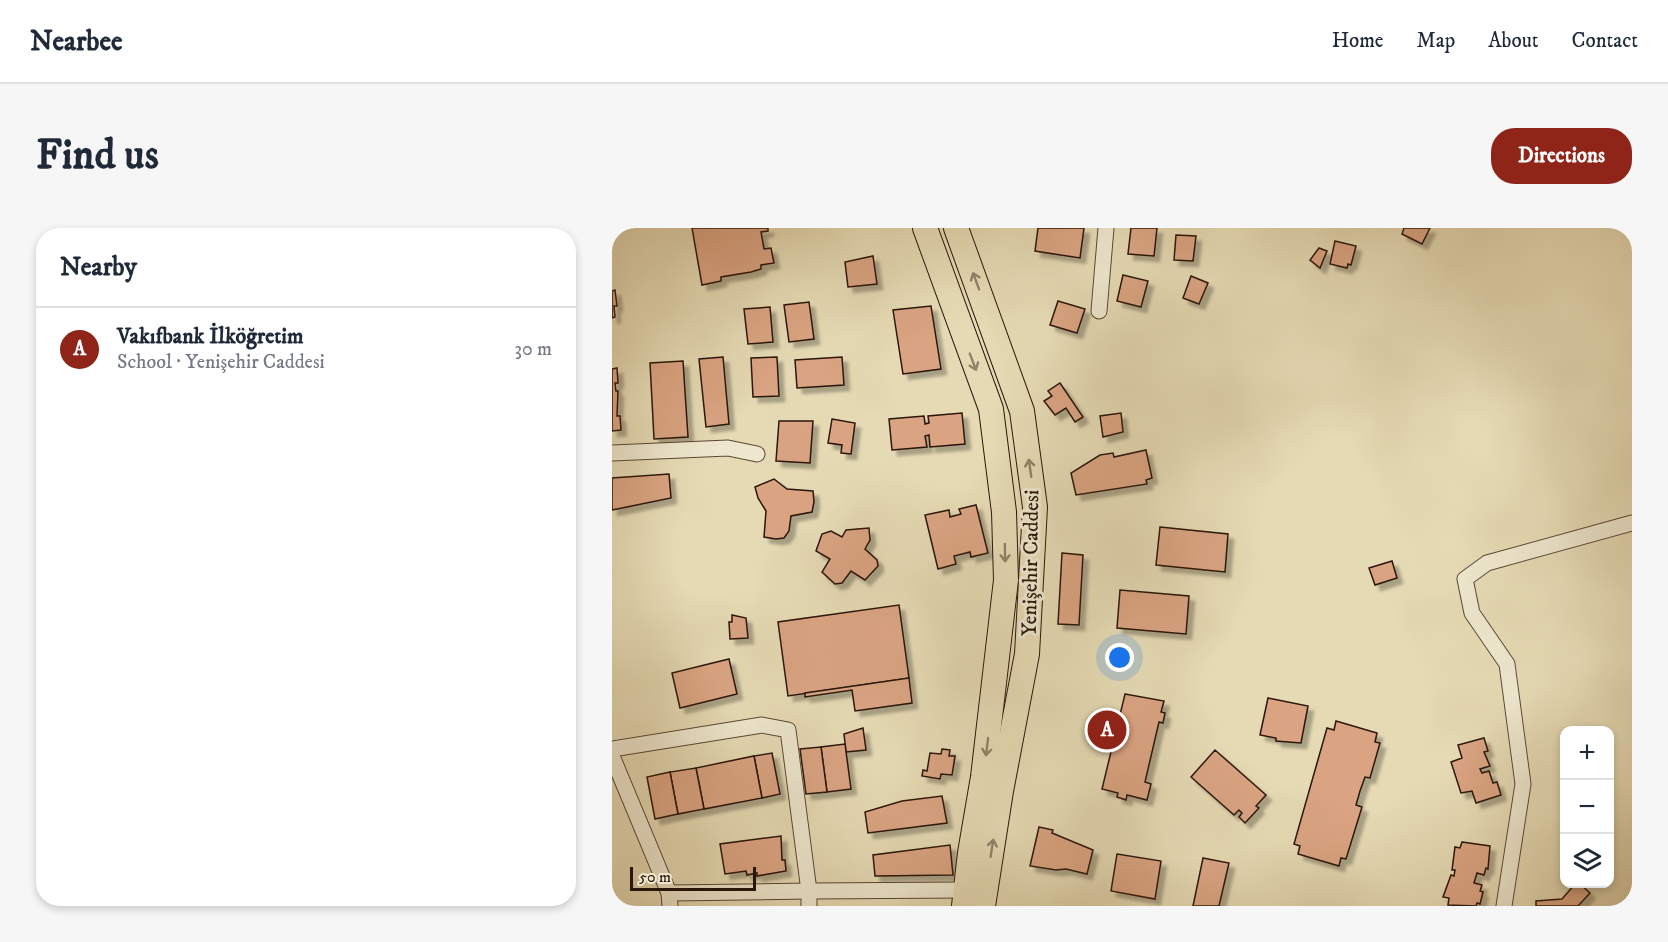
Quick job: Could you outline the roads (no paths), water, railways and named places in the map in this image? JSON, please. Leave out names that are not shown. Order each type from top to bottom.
[{"type":"main road","name":"Yenişehir Caddesi","points":[[925,228],[992,409],[1004,512],[1006,580],[971,901]]},
{"type":"main road","name":"Yenişehir Caddesi","points":[[956,228],[1022,411],[1035,507],[1027,654],[1001,791],[971,901]]},
{"type":"street","points":[[1099,311],[1106,228]]},
{"type":"street","points":[[612,453],[728,448],[758,454]]},
{"type":"street","points":[[1504,906],[1523,784],[1507,664],[1472,613],[1465,579],[1487,563],[1632,523]]},
{"type":"street","points":[[612,749],[762,725],[788,730],[809,898]]},
{"type":"street","points":[[612,756],[669,899],[809,898],[971,901]]},
{"type":"place","name":"Vakıfbank İlköğretim","points":[[1107,730]]}]
